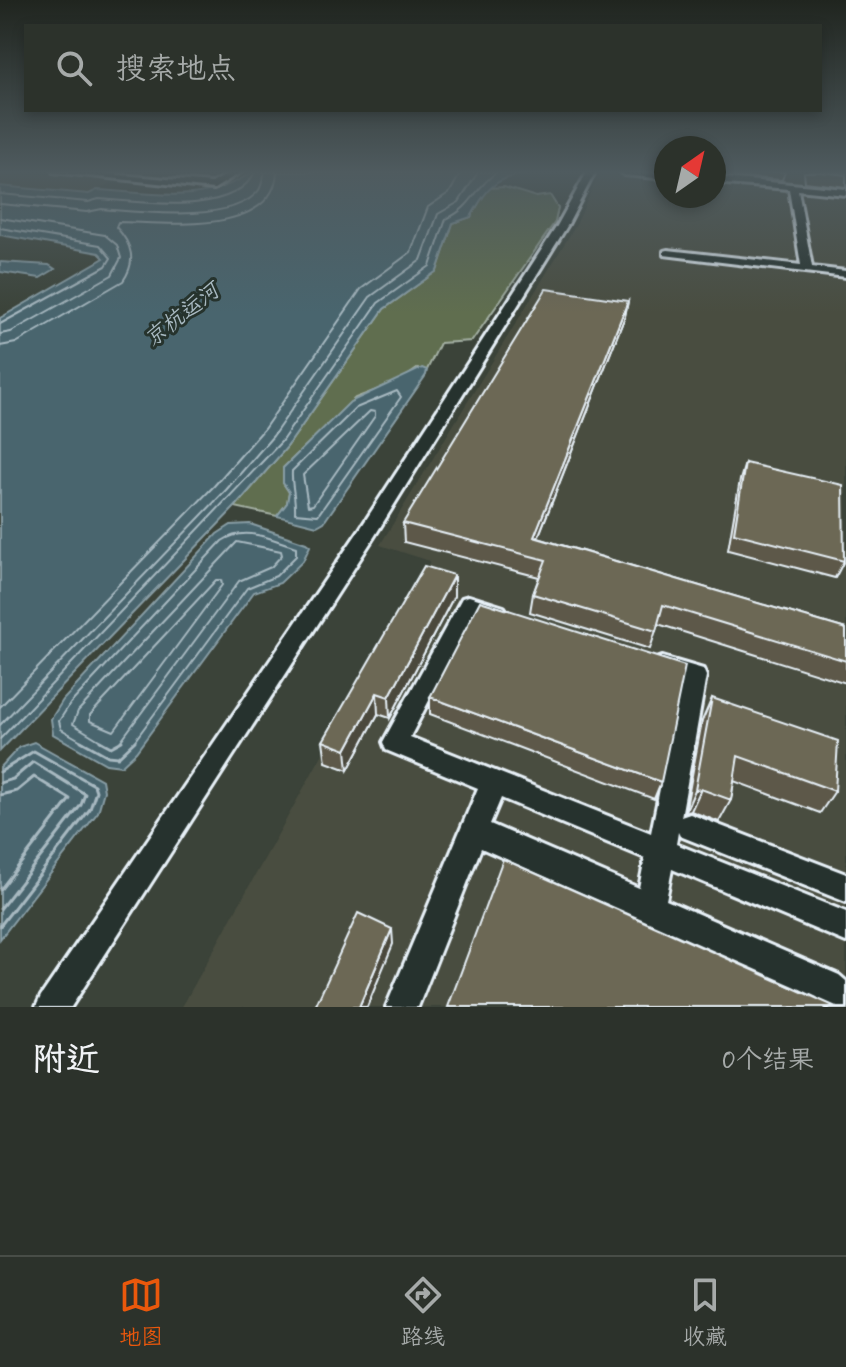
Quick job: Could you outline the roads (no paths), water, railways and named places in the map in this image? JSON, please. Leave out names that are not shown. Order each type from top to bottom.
[{"type":"street","points":[[52,1007],[367,533],[566,219]]},
{"type":"street","points":[[798,219],[807,269]]},
{"type":"street","points":[[668,253],[846,274]]},
{"type":"street","points":[[514,619],[469,604],[395,742],[846,927]]},
{"type":"street","points":[[635,657],[695,676],[650,907]]},
{"type":"street","points":[[402,1007],[494,782]]},
{"type":"street","points":[[690,827],[846,888]]},
{"type":"street","points":[[474,831],[805,975],[828,986],[846,1004]]},
{"type":"water","name":"京杭运河","points":[[0,219],[465,219],[453,223],[437,271],[384,309],[287,447],[235,507],[0,751],[0,318],[104,258],[99,253],[0,235]]},
{"type":"water","points":[[0,262],[49,265],[55,269],[40,278],[0,272]]},
{"type":"water","points":[[422,368],[427,370],[426,375],[324,522],[317,526],[277,516],[287,503],[289,492],[283,483],[283,468],[350,402]]},
{"type":"water","points":[[250,524],[306,543],[310,546],[303,561],[280,583],[254,592],[136,752],[121,766],[106,764],[53,734],[51,719],[63,700],[217,534],[231,525]]},
{"type":"water","points":[[34,742],[102,780],[104,791],[98,812],[0,939],[0,768],[19,747]]}]
